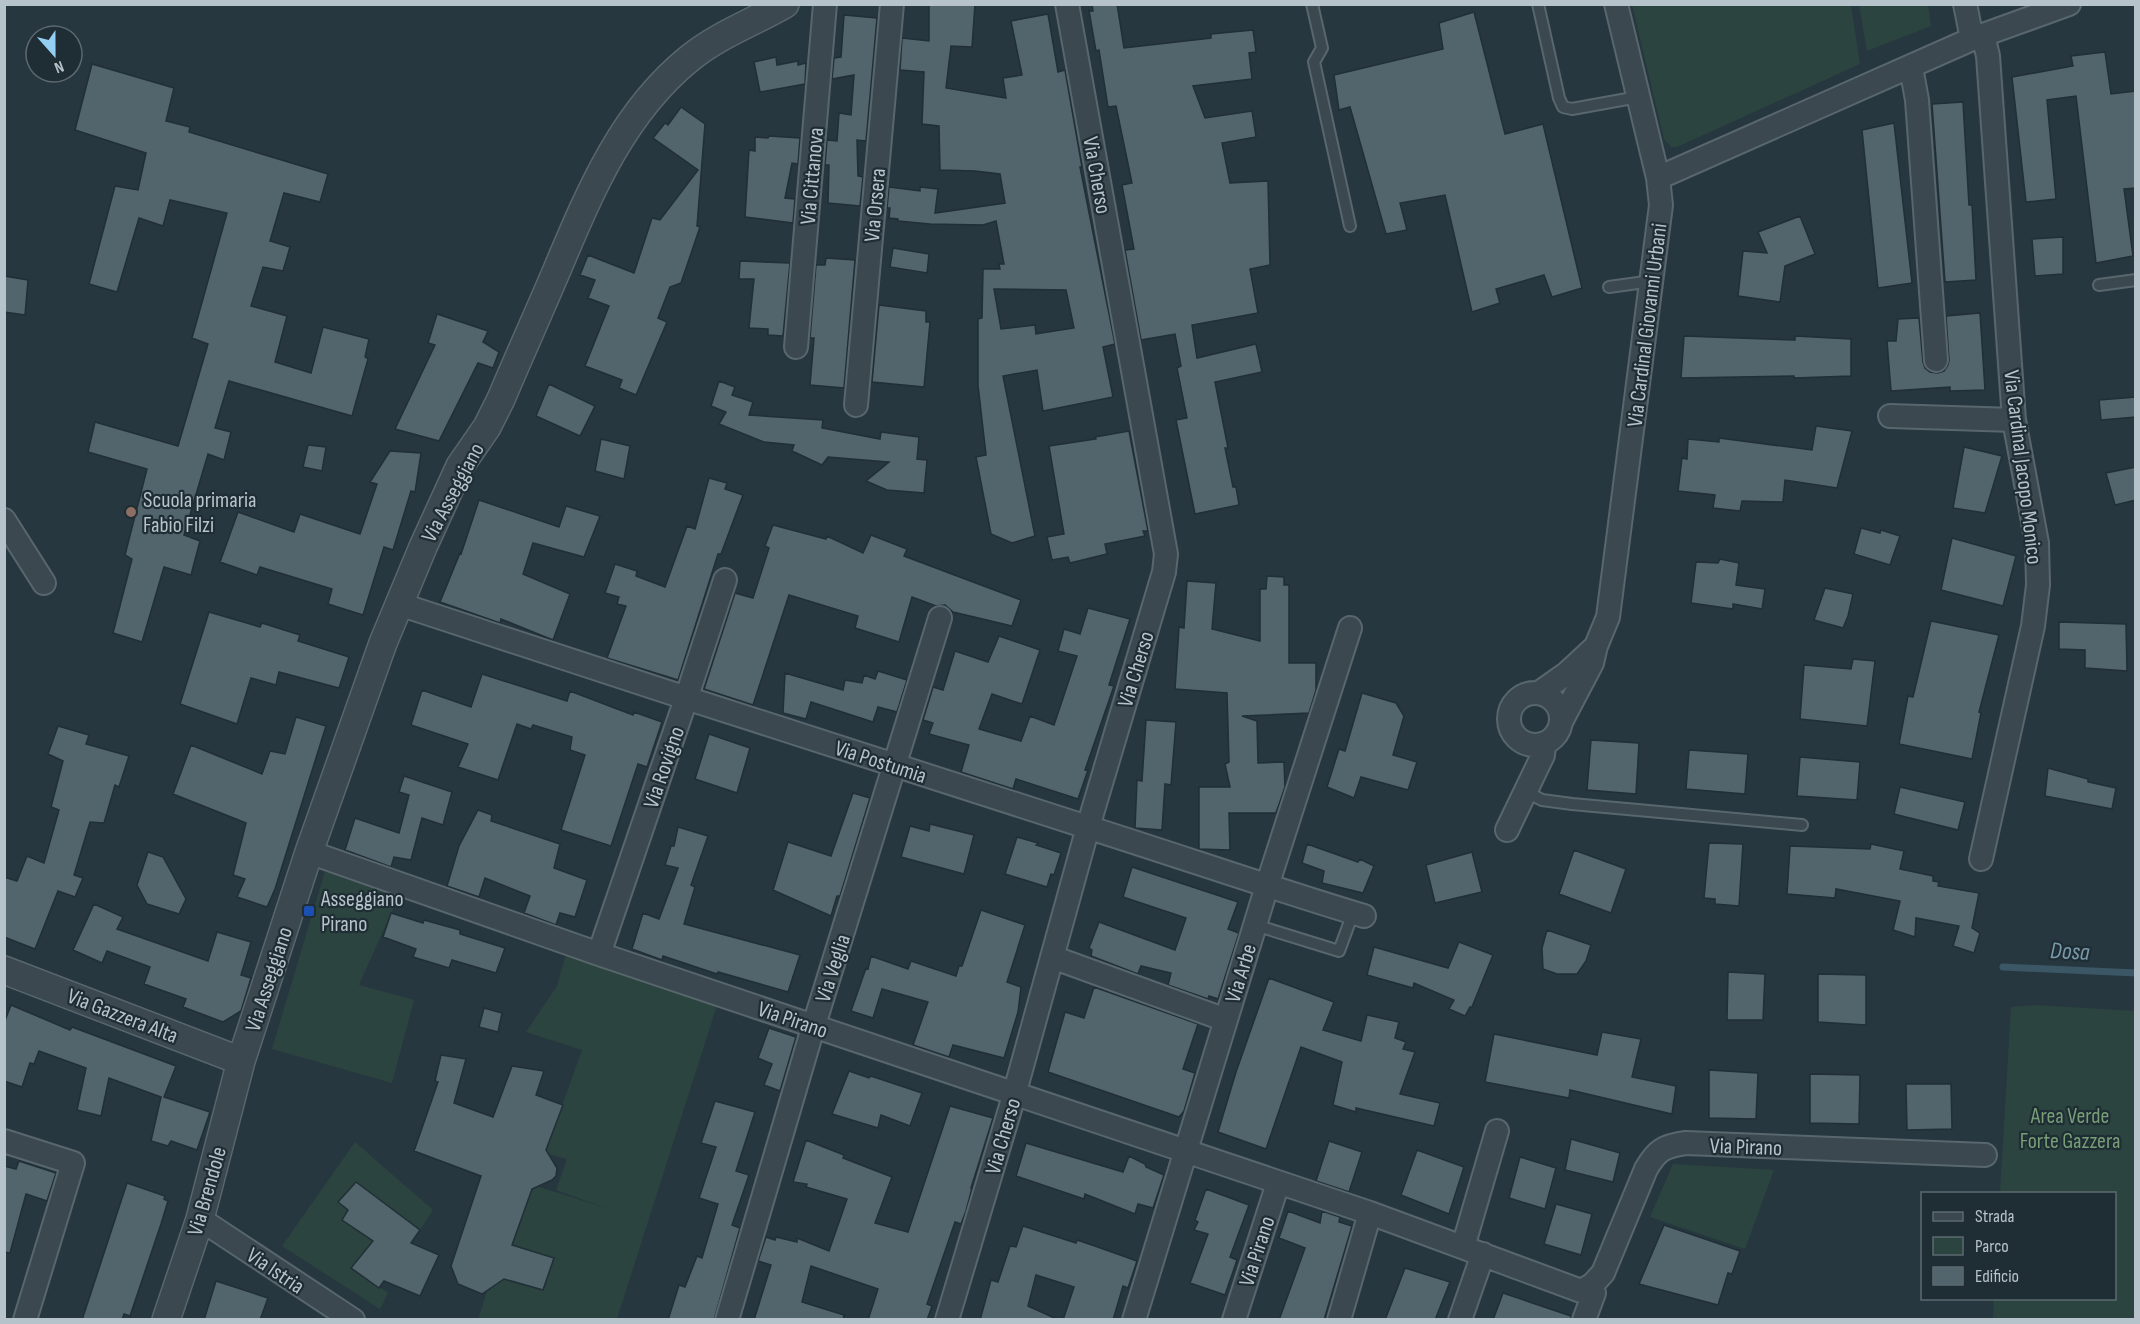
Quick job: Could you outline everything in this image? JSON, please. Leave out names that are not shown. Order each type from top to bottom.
[{"type":"street","name":"Via Asseggiano","points":[[241,1061],[309,852],[383,643],[460,466],[487,428],[501,399],[584,205],[606,162],[634,115],[662,83],[705,46],[785,4]]},
{"type":"street","name":"Via Cittanova","points":[[796,347],[825,4]]},
{"type":"street","name":"Via Orsera","points":[[856,405],[892,4]]},
{"type":"street","name":"Via Cherso","points":[[947,1320],[1014,1094],[1088,827],[1164,572],[1166,554],[1067,4]]},
{"type":"street","name":"Via Cardinal Giovanni Urbani","points":[[1561,722],[1592,663],[1608,616],[1661,205],[1658,178],[1616,4]]},
{"type":"street","name":"Via Cardinal Jacopo Monico","points":[[1965,4],[1977,37],[1988,56],[2014,420],[2037,543],[2038,585],[2033,626],[1981,859]]},
{"type":"street","points":[[1658,178],[1977,37],[2069,4]]},
{"type":"street","points":[[1911,67],[1917,100],[1936,360]]},
{"type":"street","points":[[1890,416],[2014,420]]},
{"type":"street","points":[[4,520],[44,583]]},
{"type":"street","name":"Via Rovigno","points":[[599,954],[725,580]]},
{"type":"street","name":"Via Postumia","points":[[399,604],[686,699],[1359,914]]},
{"type":"street","name":"Via Veglia","points":[[727,1320],[814,1026],[940,618]]},
{"type":"street","name":"Via Arbe","points":[[1134,1320],[1267,886],[1350,628]]},
{"type":"street","points":[[1539,693],[1566,674],[1596,646]]},
{"type":"street","points":[[1530,693],[1539,693],[1555,702],[1560,711],[1561,722],[1554,737],[1544,744],[1522,742],[1510,728],[1510,711],[1521,697],[1530,693]]},
{"type":"street","points":[[1506,830],[1544,755],[1544,744]]},
{"type":"street","name":"Via Pirano","points":[[309,852],[599,954],[1370,1213],[1581,1291],[1592,1285],[1603,1273],[1646,1169],[1654,1156],[1664,1148],[1686,1143],[1985,1155]]},
{"type":"street","points":[[1052,957],[1226,1020]]},
{"type":"street","name":"Via Gazzera Alta","points":[[4,970],[241,1061]]},
{"type":"street","name":"Via Brendole","points":[[166,1320],[200,1219],[241,1061]]},
{"type":"street","points":[[1460,1320],[1497,1131]]},
{"type":"street","points":[[4,1141],[73,1163],[26,1320]]},
{"type":"street","name":"Via Pirano","points":[[1234,1320],[1278,1183]]},
{"type":"street","points":[[1339,1320],[1370,1213]]},
{"type":"street","name":"Via Istria","points":[[200,1219],[353,1320]]},
{"type":"street","name":"Via Pirano","points":[[1584,1320],[1594,1293],[1592,1285]]},
{"type":"lane","points":[[1312,4],[1322,48],[1314,62],[1350,226]]},
{"type":"lane","points":[[1538,4],[1558,98],[1563,107],[1572,109],[1638,97]]},
{"type":"lane","points":[[1609,287],[1652,280]]},
{"type":"lane","points":[[2099,285],[2136,280]]},
{"type":"lane","points":[[1525,791],[1542,800],[1572,804],[1802,825]]},
{"type":"lane","points":[[1255,925],[1339,951],[1359,914]]},
{"type":"green space","points":[[1632,5],[1851,5],[1860,64],[1677,147],[1671,147],[1664,139]]},
{"type":"green space","points":[[1859,5],[1928,5],[1931,26],[1867,51]]},
{"type":"green space","points":[[325,871],[402,894],[391,913],[359,985],[414,1000],[392,1083],[272,1049]]},
{"type":"green space","points":[[567,950],[719,999],[617,1319],[478,1320],[487,1291],[498,1283],[500,1278],[543,1290],[512,1245],[533,1185],[609,1209],[556,1190],[567,1159],[545,1153],[582,1050],[526,1032],[557,986]]},
{"type":"green space","name":"Area Verde Forte Gazzera","points":[[2035,1005],[2135,1011],[2135,1319],[1993,1319],[1994,1300],[2116,1300],[2116,1192],[2000,1192],[2011,1007]]},
{"type":"green space","points":[[355,1142],[433,1210],[420,1230],[356,1182],[338,1202],[348,1210],[342,1220],[373,1241],[352,1268],[388,1293],[380,1309],[282,1246]]},
{"type":"green space","points":[[1673,1164],[1774,1170],[1745,1249],[1650,1217]]},
{"type":"building","points":[[929,4],[975,4],[972,47],[951,46],[946,88],[1006,98],[1003,78],[1022,75],[1011,21],[1048,14],[1058,72],[1065,70],[1082,167],[1080,167],[1115,344],[1103,347],[1113,397],[1043,411],[1037,370],[1003,376],[1035,536],[1012,543],[991,534],[976,457],[986,455],[978,385],[978,319],[982,318],[983,269],[1000,269],[999,264],[1004,264],[996,221],[983,225],[898,221],[898,219],[889,218],[890,208],[887,208],[889,187],[920,191],[920,187],[938,189],[935,213],[1005,203],[1000,174],[940,170],[939,126],[922,124],[924,72],[900,70],[902,38],[929,41]],"holes":[[[994,289],[1066,290],[1074,328],[1036,334],[1035,325],[1001,329]]]},
{"type":"building","points":[[1092,4],[1117,4],[1124,48],[1211,38],[1211,34],[1253,30],[1256,52],[1249,53],[1252,79],[1193,86],[1205,118],[1252,111],[1256,137],[1222,143],[1230,183],[1268,181],[1270,265],[1250,269],[1258,313],[1192,325],[1197,358],[1256,344],[1262,372],[1215,382],[1228,448],[1225,448],[1239,505],[1195,514],[1176,420],[1187,418],[1177,368],[1181,366],[1175,334],[1141,340],[1125,250],[1134,249],[1122,185],[1132,183],[1116,106],[1108,107],[1099,50],[1096,51],[1089,11],[1093,11]]},
{"type":"building","points":[[1474,12],[1505,134],[1543,124],[1582,288],[1552,297],[1544,275],[1496,289],[1500,303],[1472,312],[1445,195],[1400,203],[1407,230],[1386,234],[1350,107],[1339,110],[1334,75],[1443,49],[1439,23]]},
{"type":"building","points":[[844,15],[877,18],[866,141],[857,140],[858,176],[863,177],[860,206],[828,203],[829,165],[825,165],[827,140],[837,141],[839,113],[851,115],[854,75],[832,79],[834,58],[841,57]]},
{"type":"building","points":[[2105,52],[2111,94],[2136,91],[2136,188],[2124,189],[2133,256],[2096,263],[2076,96],[2047,100],[2056,199],[2026,202],[2012,77],[2073,66],[2071,56]]},
{"type":"building","points":[[776,57],[777,65],[798,61],[798,65],[806,63],[805,84],[760,92],[754,62]]},
{"type":"building","points":[[92,64],[174,88],[166,121],[190,127],[189,132],[328,174],[320,202],[284,193],[270,241],[290,247],[283,271],[263,267],[251,306],[287,316],[275,362],[311,373],[323,327],[369,339],[365,357],[368,359],[352,416],[229,381],[215,428],[231,432],[224,460],[208,454],[184,535],[200,541],[191,575],[164,567],[142,642],[113,633],[132,559],[125,555],[147,469],[88,452],[95,422],[178,446],[208,344],[192,338],[227,213],[170,200],[163,226],[139,218],[117,292],[89,284],[115,186],[138,190],[146,153],[75,130]]},
{"type":"building","points":[[1963,102],[1976,280],[1945,282],[1932,104]]},
{"type":"building","points":[[681,107],[705,124],[697,226],[700,227],[681,283],[670,287],[658,318],[667,322],[636,395],[619,388],[622,380],[585,366],[609,306],[588,298],[595,280],[580,275],[588,255],[634,273],[652,218],[660,220],[698,170],[653,138],[665,123],[668,125]]},
{"type":"building","points":[[1894,123],[1912,283],[1878,288],[1862,130]]},
{"type":"building","points":[[769,136],[800,138],[798,164],[792,163],[785,198],[795,199],[793,223],[745,217],[749,150],[755,151],[755,137],[768,138]]},
{"type":"building","points":[[1800,216],[1815,254],[1785,266],[1780,302],[1738,296],[1743,251],[1767,253],[1758,232]]},
{"type":"building","points":[[2063,237],[2063,274],[2035,276],[2032,239]]},
{"type":"building","points":[[893,248],[929,254],[927,273],[890,267]]},
{"type":"building","points":[[826,258],[855,260],[844,388],[810,385],[814,338],[810,338],[816,265],[825,265]]},
{"type":"building","points":[[740,261],[790,263],[783,336],[768,335],[768,329],[749,328],[754,279],[739,279]]},
{"type":"building","points":[[4,276],[28,280],[25,315],[4,312]]},
{"type":"building","points":[[879,305],[926,311],[926,322],[930,322],[924,387],[872,382]]},
{"type":"building","points":[[1980,313],[1985,390],[1950,391],[1950,387],[1891,391],[1887,341],[1896,341],[1898,319],[1919,318],[1925,368],[1930,372],[1938,373],[1944,371],[1949,360],[1946,316]]},
{"type":"building","points":[[437,314],[488,331],[483,342],[499,352],[493,368],[478,363],[439,441],[395,429],[435,345],[428,343]]},
{"type":"building","points":[[1684,336],[1795,340],[1795,336],[1851,339],[1851,376],[1681,378]]},
{"type":"building","points":[[719,381],[735,387],[732,395],[753,402],[749,415],[823,420],[822,428],[880,439],[881,432],[919,437],[917,459],[927,460],[924,493],[887,490],[866,481],[889,462],[828,457],[822,465],[792,451],[794,445],[764,442],[719,424],[726,412],[711,406]]},
{"type":"building","points":[[549,384],[595,406],[580,436],[536,416]]},
{"type":"building","points":[[2136,397],[2136,417],[2101,420],[2099,400]]},
{"type":"building","points":[[1816,426],[1852,431],[1837,488],[1785,480],[1783,502],[1742,501],[1740,511],[1713,508],[1715,495],[1678,491],[1682,458],[1687,459],[1688,439],[1719,442],[1719,438],[1812,450]]},
{"type":"building","points":[[1129,431],[1148,531],[1143,531],[1145,536],[1105,544],[1107,554],[1070,563],[1068,557],[1052,560],[1047,537],[1064,534],[1049,446]]},
{"type":"building","points":[[601,439],[630,446],[624,479],[595,471]]},
{"type":"building","points":[[308,445],[326,447],[322,471],[303,467]]},
{"type":"building","points":[[1964,447],[2002,456],[1985,513],[1953,508]]},
{"type":"building","points":[[390,451],[421,453],[415,492],[411,491],[393,550],[384,547],[363,615],[328,604],[332,589],[260,567],[257,575],[220,562],[238,512],[294,532],[300,514],[360,534],[377,484],[370,482]]},
{"type":"building","points":[[2136,467],[2136,500],[2115,505],[2106,473]]},
{"type":"building","points":[[709,478],[727,483],[725,489],[743,495],[721,554],[718,554],[678,680],[607,658],[626,606],[617,604],[619,597],[605,593],[615,564],[637,571],[636,576],[665,587],[687,526],[695,529]]},
{"type":"building","points":[[479,500],[559,527],[566,506],[600,516],[584,557],[533,543],[523,574],[570,594],[553,640],[501,619],[500,623],[440,602],[461,554]]},
{"type":"building","points":[[773,525],[826,539],[827,536],[863,553],[871,535],[907,549],[904,556],[1021,600],[1012,626],[953,612],[945,605],[936,606],[912,597],[899,642],[855,628],[858,616],[789,595],[753,705],[704,689],[735,593],[753,598],[769,548],[765,546]]},
{"type":"building","points":[[1861,528],[1880,533],[1881,530],[1900,536],[1890,565],[1854,554]]},
{"type":"building","points":[[1952,538],[2016,556],[2003,606],[1941,590]]},
{"type":"building","points":[[1720,559],[1739,563],[1736,585],[1765,589],[1762,609],[1733,604],[1733,609],[1691,603],[1696,562],[1718,563]]},
{"type":"building","points":[[1267,576],[1284,577],[1284,585],[1289,585],[1289,663],[1316,663],[1316,690],[1309,713],[1242,716],[1257,721],[1258,763],[1284,762],[1285,787],[1276,813],[1229,813],[1230,850],[1199,849],[1199,787],[1230,787],[1225,764],[1229,762],[1227,693],[1175,689],[1179,627],[1184,628],[1187,581],[1216,583],[1212,629],[1260,641],[1260,589],[1266,589]]},
{"type":"building","points":[[1825,588],[1853,594],[1843,628],[1814,620]]},
{"type":"building","points":[[1088,608],[1130,619],[1109,685],[1114,686],[1085,770],[1088,770],[1078,799],[1016,779],[1013,789],[961,772],[969,745],[929,734],[933,723],[923,720],[933,687],[943,690],[955,651],[988,662],[999,636],[1040,650],[1022,704],[992,694],[979,729],[1021,741],[1030,716],[1054,725],[1077,656],[1058,651],[1064,629],[1080,634]]},
{"type":"building","points":[[209,612],[260,627],[262,623],[300,635],[298,641],[349,657],[339,688],[279,672],[276,685],[251,678],[237,724],[180,704]]},
{"type":"building","points":[[1931,621],[1999,635],[1979,712],[1981,713],[1972,759],[1899,744],[1908,696],[1913,697]]},
{"type":"building","points":[[2059,622],[2126,624],[2127,671],[2085,668],[2085,650],[2059,649]]},
{"type":"building","points":[[1853,659],[1875,661],[1867,726],[1800,719],[1804,665],[1851,669]]},
{"type":"building","points":[[878,671],[907,680],[897,712],[878,707],[873,722],[811,702],[806,719],[783,713],[785,673],[843,690],[845,680],[862,683],[864,675],[875,679]]},
{"type":"building","points":[[482,674],[567,701],[570,691],[633,715],[634,712],[662,722],[647,767],[638,764],[611,846],[561,830],[585,755],[570,750],[572,737],[533,725],[531,729],[517,724],[498,780],[458,767],[468,744],[411,725],[422,690],[471,707]]},
{"type":"building","points":[[1362,693],[1396,703],[1404,716],[1393,755],[1417,762],[1408,790],[1361,777],[1354,798],[1327,787],[1339,749],[1345,751]]},
{"type":"building","points":[[296,717],[326,726],[275,889],[267,907],[237,897],[245,879],[233,875],[246,823],[173,794],[191,745],[262,774],[270,751],[285,754]]},
{"type":"building","points":[[1146,720],[1176,722],[1171,785],[1165,784],[1162,830],[1135,828],[1137,780],[1142,781]]},
{"type":"building","points":[[58,726],[89,735],[86,744],[129,756],[119,787],[115,785],[104,823],[90,822],[74,875],[83,878],[75,897],[58,891],[35,949],[4,937],[4,877],[17,881],[27,856],[44,863],[59,810],[51,807],[63,761],[48,754]]},
{"type":"building","points":[[709,734],[750,748],[737,793],[695,779]]},
{"type":"building","points":[[1591,740],[1639,743],[1636,794],[1587,790]]},
{"type":"building","points":[[1689,750],[1748,754],[1745,794],[1686,789]]},
{"type":"building","points":[[1800,757],[1860,762],[1857,800],[1797,796]]},
{"type":"building","points":[[2048,768],[2088,779],[2088,782],[2116,788],[2112,809],[2045,796]]},
{"type":"building","points":[[404,776],[452,792],[443,825],[422,818],[411,860],[394,857],[391,867],[345,850],[355,818],[399,833],[409,795],[399,792]]},
{"type":"building","points":[[1900,787],[1965,802],[1958,830],[1894,814]]},
{"type":"building","points":[[853,793],[870,798],[840,896],[837,896],[831,916],[773,890],[788,842],[831,856]]},
{"type":"building","points":[[478,810],[492,815],[491,821],[560,844],[554,868],[587,880],[575,917],[560,913],[556,925],[524,913],[530,896],[485,878],[479,897],[447,886],[459,846]]},
{"type":"building","points":[[930,824],[974,835],[964,874],[901,857],[910,826],[929,831]]},
{"type":"building","points":[[678,827],[708,836],[691,885],[695,887],[684,924],[800,955],[788,992],[718,972],[717,974],[663,956],[662,960],[632,949],[643,913],[659,919],[678,868],[665,865],[671,846],[674,846]]},
{"type":"building","points":[[1017,837],[1061,853],[1054,875],[1051,874],[1047,887],[1005,874]]},
{"type":"building","points":[[1709,843],[1743,844],[1739,906],[1715,904],[1715,899],[1704,898]]},
{"type":"building","points":[[1307,844],[1358,862],[1360,859],[1374,866],[1363,893],[1322,883],[1324,871],[1302,863]]},
{"type":"building","points":[[1871,844],[1904,851],[1900,869],[1933,876],[1933,881],[1939,882],[1938,886],[1979,893],[1972,928],[1980,933],[1974,953],[1953,946],[1959,926],[1916,918],[1915,937],[1893,930],[1900,901],[1836,889],[1835,898],[1787,894],[1790,846],[1870,849]]},
{"type":"building","points":[[1574,850],[1626,869],[1611,913],[1559,894]]},
{"type":"building","points":[[148,852],[163,857],[186,899],[179,914],[147,904],[137,885]]},
{"type":"building","points":[[1472,852],[1482,892],[1435,903],[1426,865]]},
{"type":"building","points":[[1132,867],[1238,902],[1228,929],[1239,933],[1218,999],[1209,996],[1208,999],[1168,985],[1171,973],[1141,966],[1138,974],[1091,956],[1092,950],[1089,948],[1099,922],[1175,950],[1186,918],[1123,897]]},
{"type":"building","points":[[94,904],[123,917],[117,929],[208,961],[217,932],[251,942],[241,975],[251,978],[241,1011],[223,1022],[183,1007],[186,999],[144,984],[150,967],[107,951],[102,963],[73,950]]},
{"type":"building","points":[[981,910],[1025,925],[1007,982],[1021,987],[1018,1012],[1004,1058],[953,1045],[949,1057],[913,1045],[928,1002],[882,989],[873,1018],[851,1011],[871,956],[908,969],[911,961],[956,976],[959,966],[962,966]]},
{"type":"building","points":[[391,913],[423,923],[424,920],[460,930],[460,934],[505,948],[496,973],[452,960],[449,968],[413,957],[416,949],[383,937]]},
{"type":"building","points":[[1547,930],[1591,945],[1586,961],[1577,974],[1557,974],[1543,969],[1542,948]]},
{"type":"building","points":[[1459,942],[1493,955],[1472,1007],[1465,1016],[1449,1009],[1454,1000],[1414,983],[1413,988],[1367,975],[1374,947],[1448,968]]},
{"type":"building","points":[[1728,972],[1765,974],[1763,1020],[1727,1020]]},
{"type":"building","points":[[1818,974],[1866,975],[1866,1025],[1818,1022]]},
{"type":"building","points":[[1269,978],[1334,1002],[1323,1030],[1361,1041],[1367,1015],[1399,1022],[1395,1038],[1406,1042],[1403,1049],[1415,1052],[1400,1094],[1440,1103],[1434,1126],[1356,1108],[1356,1112],[1333,1105],[1342,1062],[1301,1047],[1266,1149],[1218,1132]]},
{"type":"building","points":[[1094,987],[1198,1024],[1183,1069],[1195,1073],[1184,1111],[1179,1117],[1048,1072],[1065,1012],[1084,1018]]},
{"type":"building","points":[[11,1005],[70,1030],[72,1027],[176,1066],[164,1097],[210,1112],[197,1150],[171,1141],[168,1146],[151,1141],[161,1097],[109,1078],[101,1116],[77,1110],[86,1068],[39,1051],[34,1064],[30,1063],[22,1087],[4,1081],[4,1023]]},
{"type":"building","points":[[484,1008],[502,1013],[498,1032],[479,1027]]},
{"type":"building","points":[[769,1028],[796,1037],[780,1091],[764,1085],[772,1064],[758,1058]]},
{"type":"building","points":[[1602,1032],[1641,1039],[1632,1077],[1676,1086],[1672,1114],[1570,1090],[1569,1098],[1485,1082],[1494,1034],[1597,1055]]},
{"type":"building","points":[[441,1055],[466,1059],[454,1103],[493,1117],[512,1066],[544,1071],[536,1095],[563,1105],[546,1150],[557,1168],[556,1176],[532,1189],[512,1245],[554,1258],[543,1290],[504,1279],[482,1294],[458,1284],[451,1266],[481,1176],[414,1151],[438,1082],[435,1081]]},
{"type":"building","points":[[1709,1070],[1758,1073],[1756,1119],[1709,1118]]},
{"type":"building","points":[[849,1071],[922,1093],[910,1126],[881,1115],[878,1128],[832,1114]]},
{"type":"building","points":[[1810,1074],[1860,1075],[1859,1124],[1810,1123]]},
{"type":"building","points":[[1906,1084],[1951,1084],[1952,1129],[1907,1130]]},
{"type":"building","points":[[715,1101],[755,1112],[736,1171],[749,1175],[732,1225],[740,1228],[714,1320],[668,1320],[679,1285],[685,1287],[697,1256],[702,1258],[718,1204],[699,1198],[716,1147],[701,1143]]},
{"type":"building","points":[[950,1106],[993,1118],[966,1211],[961,1224],[955,1222],[927,1304],[932,1306],[927,1320],[868,1320],[878,1289],[811,1266],[802,1302],[844,1315],[843,1320],[754,1320],[771,1265],[758,1261],[766,1237],[797,1242],[797,1238],[829,1251],[847,1199],[806,1187],[807,1184],[793,1182],[806,1140],[844,1155],[843,1158],[892,1177],[875,1223],[908,1232]]},
{"type":"building","points":[[1571,1139],[1620,1153],[1613,1182],[1565,1170]]},
{"type":"building","points":[[1329,1141],[1362,1152],[1349,1192],[1316,1181]]},
{"type":"building","points":[[1026,1143],[1123,1172],[1129,1156],[1145,1164],[1146,1167],[1164,1175],[1153,1208],[1138,1204],[1135,1214],[1085,1194],[1084,1199],[1016,1176]]},
{"type":"building","points":[[1417,1150],[1464,1167],[1449,1214],[1401,1195]]},
{"type":"building","points":[[1520,1157],[1556,1168],[1545,1209],[1509,1198]]},
{"type":"building","points":[[19,1161],[56,1173],[47,1201],[26,1194],[10,1253],[4,1252],[4,1166],[16,1169]]},
{"type":"building","points":[[356,1182],[420,1230],[411,1243],[439,1255],[420,1296],[384,1281],[379,1288],[351,1268],[373,1241],[342,1220],[348,1210],[338,1202]]},
{"type":"building","points":[[127,1183],[165,1196],[164,1199],[168,1201],[161,1224],[130,1316],[124,1314],[122,1320],[82,1320]]},
{"type":"building","points":[[1206,1189],[1249,1205],[1230,1257],[1237,1260],[1225,1295],[1190,1283],[1208,1234],[1194,1230],[1198,1222],[1195,1220]]},
{"type":"building","points":[[1556,1204],[1592,1214],[1581,1255],[1544,1244]]},
{"type":"building","points":[[1288,1211],[1320,1223],[1322,1211],[1340,1217],[1339,1222],[1352,1226],[1324,1320],[1279,1320],[1305,1248],[1279,1238]]},
{"type":"building","points":[[1664,1225],[1740,1251],[1732,1274],[1728,1273],[1718,1305],[1639,1284]]},
{"type":"building","points":[[1023,1226],[1076,1243],[1077,1240],[1137,1261],[1128,1288],[1123,1286],[1113,1320],[1063,1320],[1074,1287],[1036,1275],[1028,1306],[1059,1320],[980,1320],[991,1280],[998,1282],[1010,1246],[1016,1247]]},
{"type":"building","points":[[1405,1268],[1450,1282],[1435,1320],[1385,1320]]},
{"type":"building","points":[[216,1281],[268,1298],[260,1320],[204,1320]]},
{"type":"building","points":[[1503,1293],[1571,1316],[1571,1320],[1493,1320]]},
{"type":"waterway","name":"Dosa","points":[[2003,967],[2136,973]]},
{"type":"place","name":"Scuola primaria Fabio Filzi","points":[[131,512]]},
{"type":"place","name":"Asseggiano Pirano","points":[[309,911]]}]
